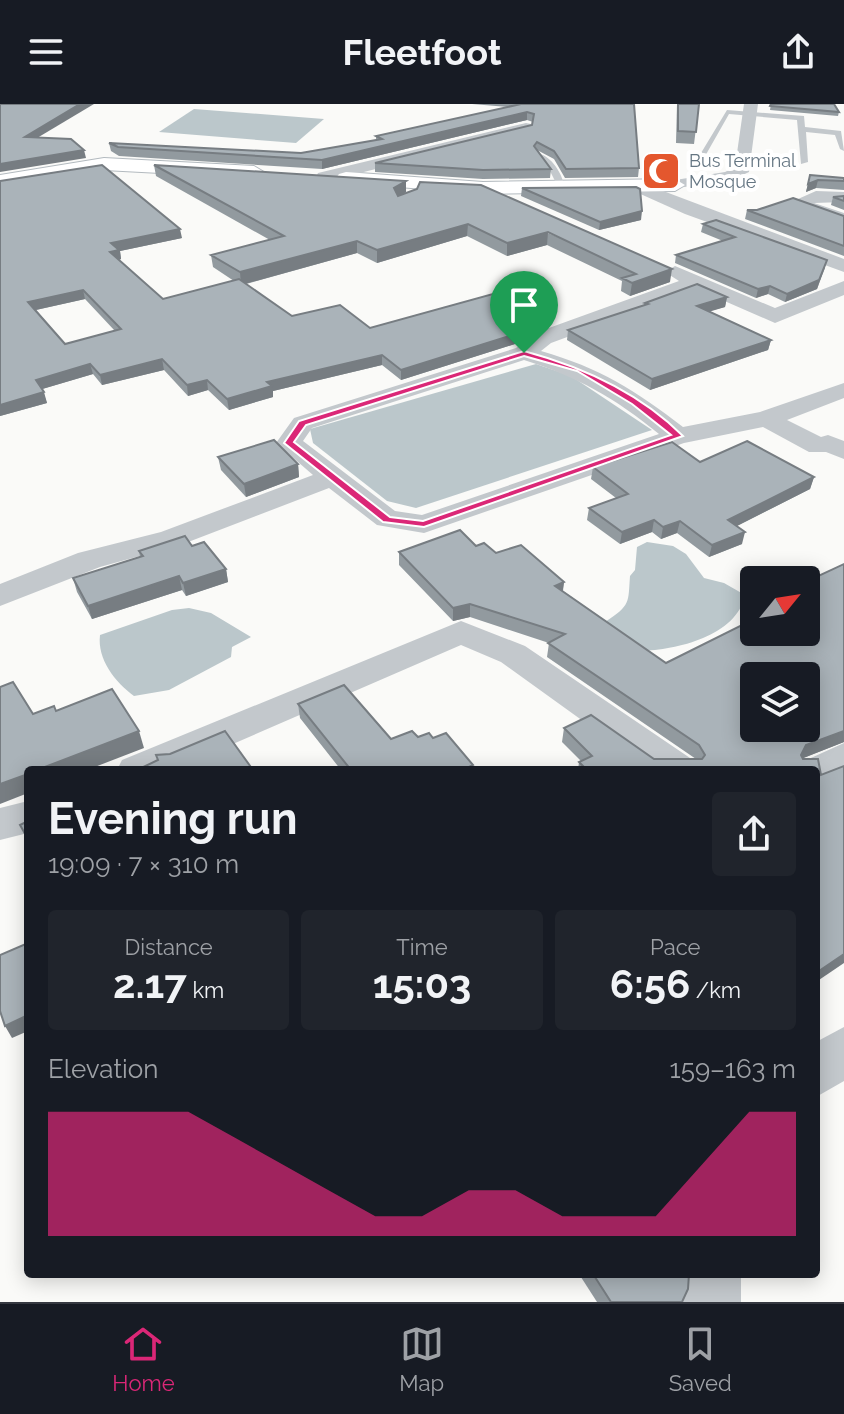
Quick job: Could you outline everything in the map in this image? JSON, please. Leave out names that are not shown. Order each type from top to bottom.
[{"type":"main road","points":[[0,181],[104,164],[277,173]]},
{"type":"main road","points":[[316,176],[415,188],[642,188],[675,185]]},
{"type":"street","points":[[675,185],[730,176],[743,169],[751,108]]},
{"type":"street","points":[[316,176],[526,127]]},
{"type":"street","points":[[483,188],[523,207]]},
{"type":"street","points":[[642,188],[703,215],[844,266]]},
{"type":"street","points":[[844,197],[816,196],[798,203],[844,219]]},
{"type":"street","points":[[654,261],[775,316],[844,287]]},
{"type":"street","points":[[697,282],[543,338],[524,353],[303,423],[289,443],[329,478],[387,519],[424,524],[678,436],[766,419],[844,390]]},
{"type":"street","points":[[524,353],[580,370],[635,402],[678,436]]},
{"type":"street","points":[[766,419],[818,446],[828,443],[844,451]]},
{"type":"street","points":[[0,596],[89,560],[172,538],[329,478]]},
{"type":"street","points":[[145,766],[461,632],[513,654],[673,766]]},
{"type":"street","points":[[820,770],[844,757]]},
{"type":"street","points":[[0,824],[24,818]]},
{"type":"street","points":[[820,1070],[844,1050]]},
{"type":"street","points":[[712,1302],[713,1278]]},
{"type":"lane","points":[[701,156],[727,112],[751,108],[798,116],[804,162]]},
{"type":"lane","points":[[802,129],[838,133],[844,149]]},
{"type":"lane","points":[[539,155],[550,164],[562,187]]},
{"type":"shaded area","points":[[194,109],[324,119],[296,143],[159,132]]},
{"type":"shaded area","points":[[536,364],[571,376],[652,430],[416,508],[387,501],[313,443],[310,429]]},
{"type":"shaded area","points":[[647,542],[673,546],[686,554],[704,578],[724,583],[740,592],[740,609],[730,621],[703,638],[671,648],[641,651],[605,622],[626,603],[630,576],[635,570],[637,547]]},
{"type":"shaded area","points":[[189,608],[211,613],[251,637],[232,647],[231,657],[169,690],[134,696],[120,684],[104,661],[100,635],[172,610]]},
{"type":"building","points":[[0,104],[80,104],[25,137],[71,139],[84,150],[0,164]]},
{"type":"building","points":[[521,104],[634,104],[639,168],[566,169],[554,151],[537,142],[534,146],[551,169],[483,170],[375,163],[532,125],[534,114],[527,112],[322,160],[118,147],[109,143],[301,153],[382,139],[376,136]]},
{"type":"building","points":[[678,104],[699,104],[696,132],[678,131]]},
{"type":"building","points":[[834,104],[839,112],[770,106]]},
{"type":"building","points":[[102,165],[180,229],[111,243],[119,250],[110,252],[163,299],[239,279],[292,316],[340,305],[370,328],[500,292],[541,318],[519,333],[401,370],[382,355],[267,382],[272,386],[227,399],[207,380],[187,385],[162,359],[100,375],[90,364],[36,380],[44,392],[0,405],[0,181]],"holes":[[[83,290],[121,329],[65,344],[28,302]]]},
{"type":"building","points":[[154,165],[406,181],[394,188],[398,196],[417,189],[420,182],[481,185],[672,269],[632,283],[622,278],[636,274],[548,232],[507,243],[468,224],[377,250],[357,241],[240,272],[211,255],[284,236]]},
{"type":"building","points":[[810,175],[844,178],[844,181],[818,180],[808,184]]},
{"type":"building","points":[[522,188],[640,189],[642,211],[600,222]]},
{"type":"building","points":[[793,198],[844,216],[844,246],[747,210],[757,210]]},
{"type":"building","points":[[716,220],[827,260],[819,280],[787,294],[770,286],[758,289],[676,255],[735,237],[703,224]]},
{"type":"building","points":[[697,284],[727,297],[697,306],[771,340],[652,379],[568,330],[648,304],[645,303]]},
{"type":"building","points":[[274,440],[298,464],[244,484],[218,457]]},
{"type":"building","points":[[747,441],[814,477],[728,520],[745,532],[712,545],[680,521],[663,527],[654,520],[622,532],[589,508],[628,494],[593,467],[672,442],[700,462]]},
{"type":"building","points":[[460,530],[476,546],[484,543],[496,553],[521,545],[564,582],[555,586],[666,663],[740,626],[740,646],[820,646],[820,575],[844,564],[844,731],[820,740],[820,662],[740,662],[740,742],[814,742],[806,745],[801,755],[803,759],[818,759],[819,766],[583,766],[579,762],[592,756],[564,728],[591,715],[654,759],[702,759],[705,755],[699,745],[548,643],[565,634],[470,604],[453,608],[399,552]]},
{"type":"building","points":[[185,536],[192,546],[204,542],[226,569],[183,583],[179,576],[88,606],[73,578],[143,556],[139,551]]},
{"type":"building","points":[[13,682],[33,714],[54,706],[56,711],[112,689],[139,731],[47,766],[24,766],[24,775],[0,784],[0,687]]},
{"type":"building","points":[[344,685],[391,739],[412,731],[418,737],[429,733],[433,738],[446,733],[473,765],[348,766],[298,704]]},
{"type":"building","points":[[225,731],[250,766],[145,766],[158,760],[156,755],[170,754]]},
{"type":"building","points":[[844,766],[844,954],[820,970],[820,770],[821,775]]},
{"type":"building","points":[[24,945],[24,1017],[5,1026],[0,1011],[0,955]]},
{"type":"building","points":[[596,1278],[689,1278],[682,1302],[611,1302]]},
{"type":"place","name":"Bus Terminal Mosque","points":[[661,171]]},
{"type":"route","points":[[524,353],[580,370],[635,402],[678,436],[424,524],[387,519],[329,478],[289,443],[303,423],[524,353]]}]
